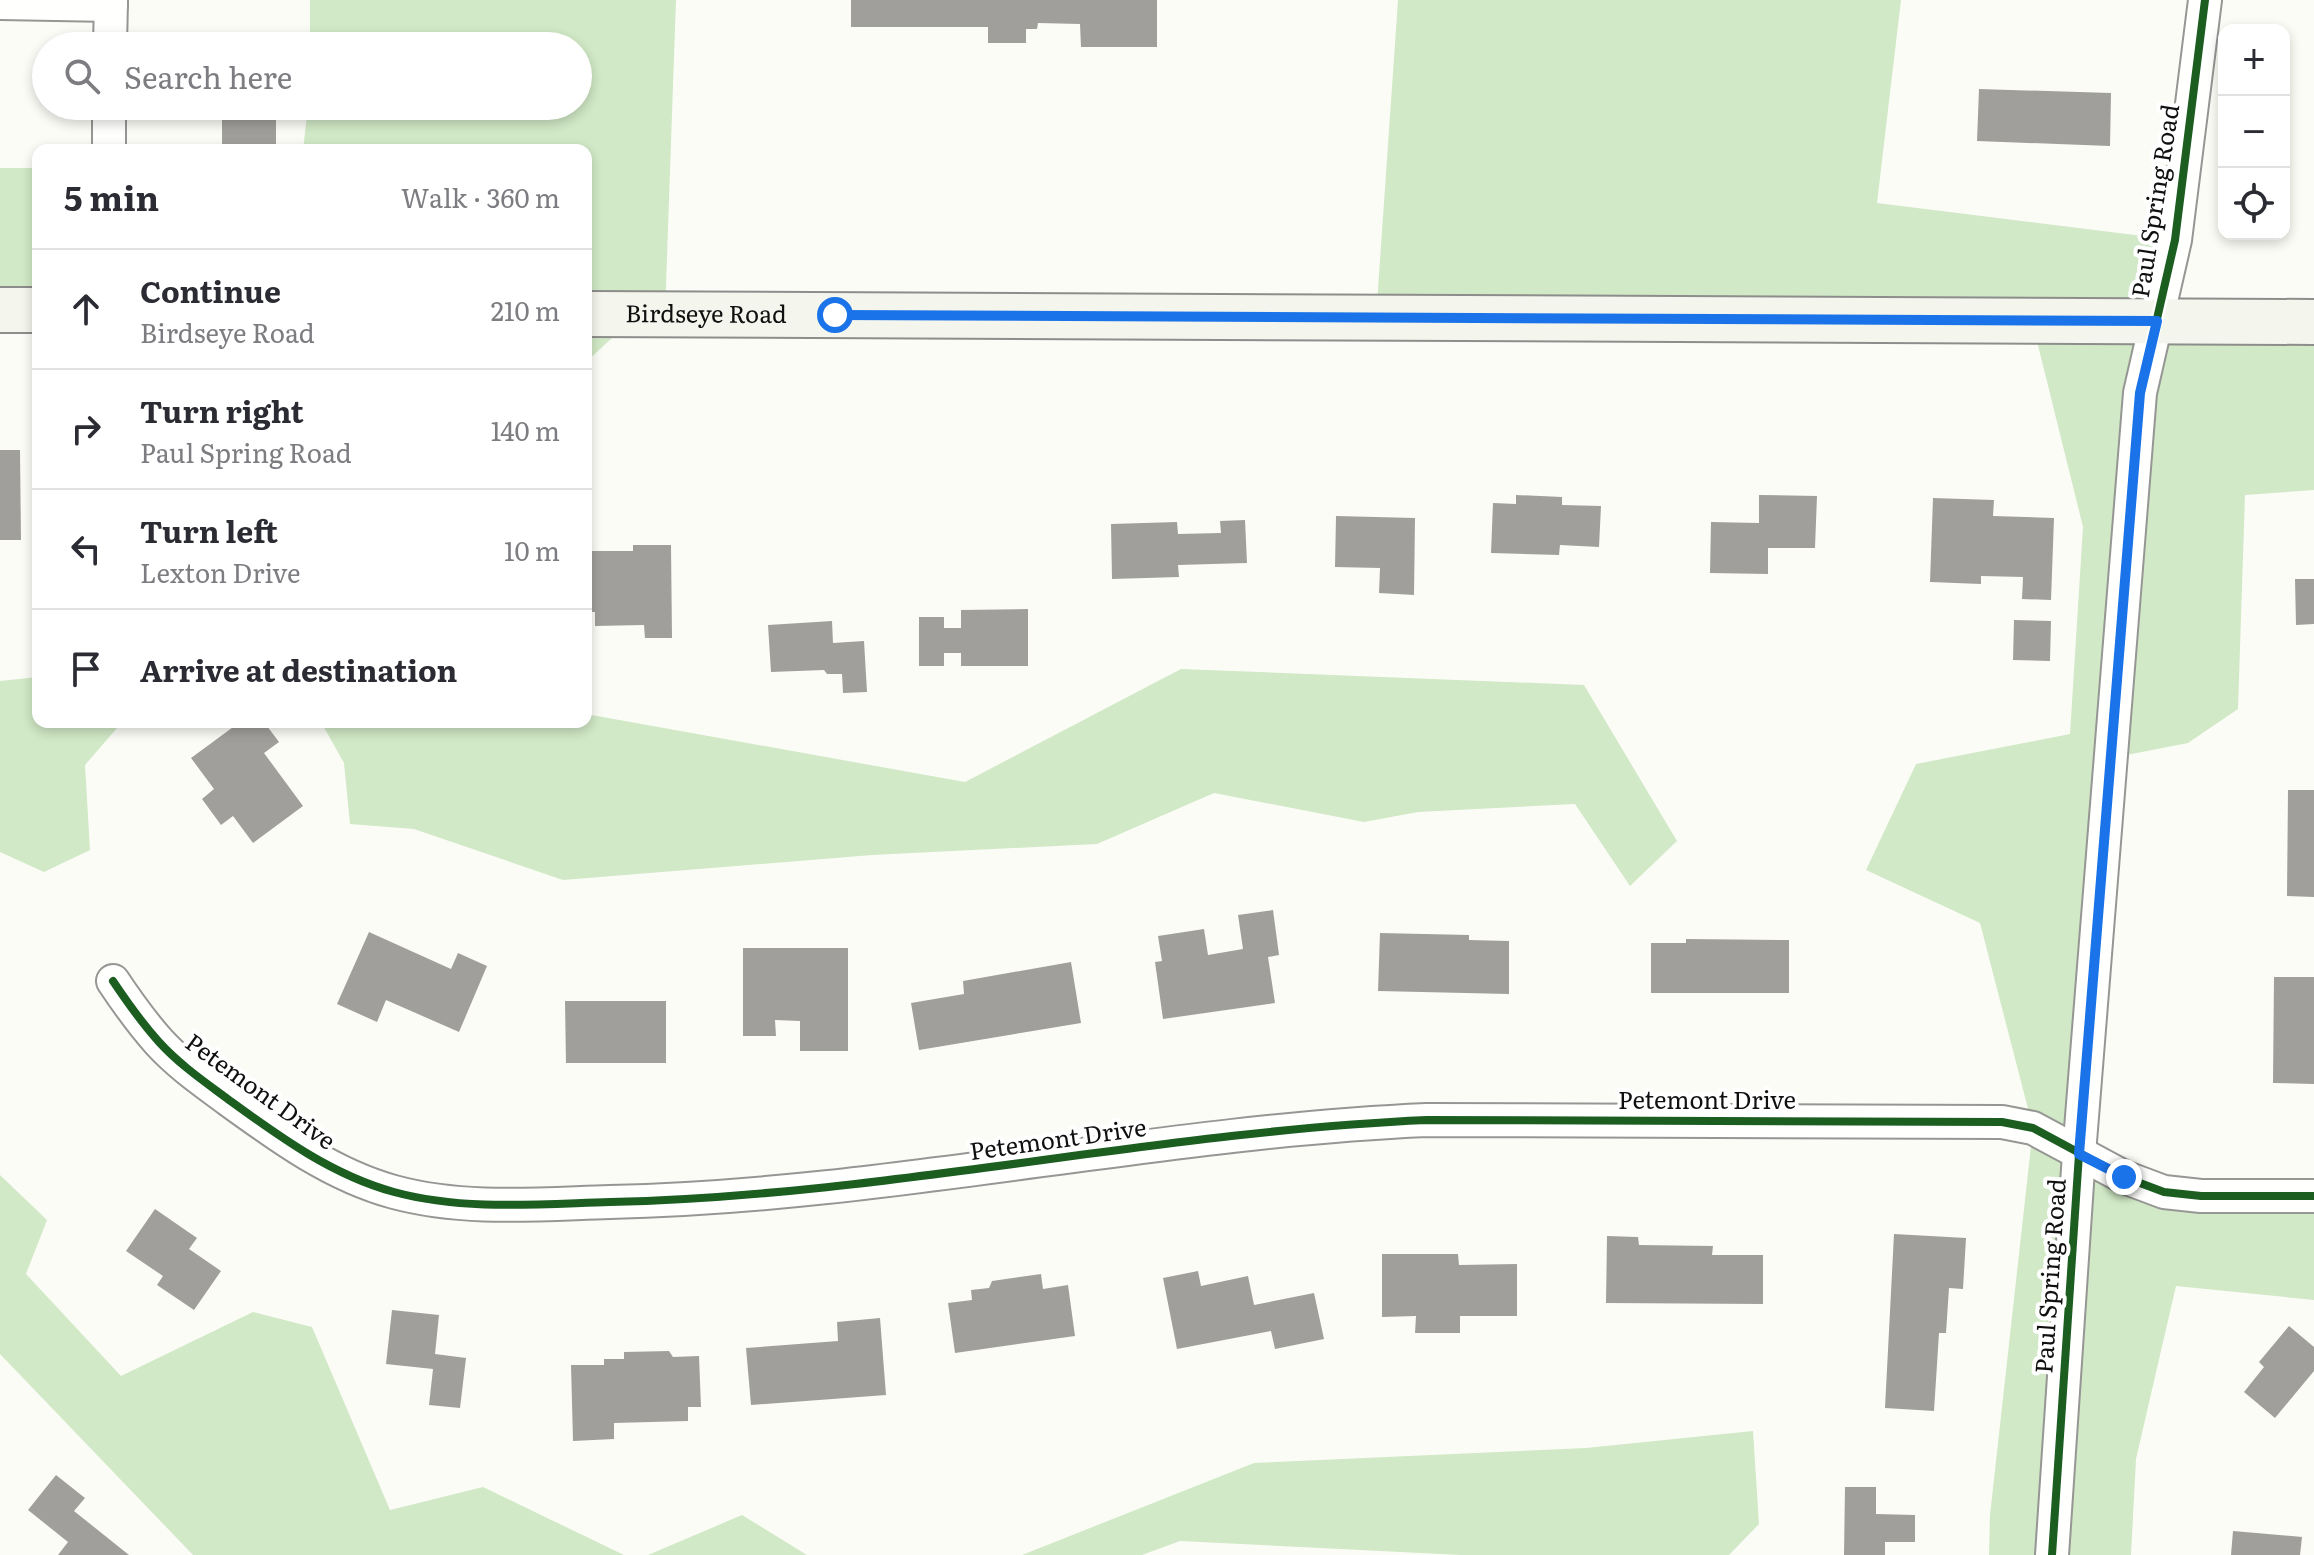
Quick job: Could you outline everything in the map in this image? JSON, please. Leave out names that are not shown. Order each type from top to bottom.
[{"type":"main road","points":[[0,310],[32,310]]},
{"type":"main road","name":"Birdseye Road","points":[[592,314],[2314,322]]},
{"type":"street","name":"Paul Spring Road","points":[[2052,1555],[2079,1154],[2140,393],[2175,240],[2205,0]]},
{"type":"street","points":[[0,3],[111,3],[110,32]]},
{"type":"street","points":[[109,120],[109,144]]},
{"type":"street","name":"Petemont Drive","points":[[113,981],[136,1014],[185,1067],[273,1132],[332,1168],[394,1192],[461,1203],[664,1201],[766,1193],[917,1179],[1258,1133],[1341,1124],[1427,1120],[2002,1122],[2033,1128],[2124,1177],[2164,1192],[2201,1196],[2314,1196]]},
{"type":"green space","points":[[310,0],[676,0],[665,314],[638,314],[592,356],[592,144],[304,144],[306,120],[592,120],[592,32],[310,32]]},
{"type":"green space","points":[[1398,0],[1901,0],[1877,203],[2175,240],[2157,321],[2314,322],[2314,490],[2245,495],[2238,709],[2188,743],[2111,758],[2079,1153],[2124,1177],[2314,1196],[2314,1300],[2176,1286],[2136,1459],[2131,1555],[1989,1555],[1990,1515],[2033,1128],[1980,923],[1866,870],[1916,764],[2070,734],[2083,527],[2032,321],[1376,318]]},
{"type":"green space","points":[[0,168],[32,168],[32,310],[0,310]]},
{"type":"green space","points":[[1181,669],[1584,685],[1677,841],[1630,886],[1575,804],[1418,812],[1364,822],[1214,793],[1097,844],[872,855],[563,880],[414,829],[350,824],[344,763],[324,728],[592,728],[592,715],[965,782]]},
{"type":"green space","points":[[32,678],[32,728],[117,728],[85,765],[90,850],[44,872],[0,852],[0,681]]},
{"type":"green space","points":[[0,1175],[47,1220],[26,1274],[121,1376],[253,1312],[312,1327],[390,1510],[483,1487],[624,1555],[193,1555],[0,1354]]},
{"type":"green space","points":[[1753,1431],[1759,1524],[1729,1555],[1461,1555],[1180,1541],[1142,1555],[1022,1555],[1254,1463],[1586,1448]]},
{"type":"green space","points":[[742,1515],[807,1555],[648,1555]]},
{"type":"building","points":[[851,0],[1157,0],[1157,47],[1081,47],[1080,24],[1038,23],[1037,29],[1026,29],[1026,43],[988,43],[988,27],[851,27]]},
{"type":"building","points":[[1979,89],[2111,93],[2110,146],[1977,141]]},
{"type":"building","points":[[222,120],[276,120],[276,144],[222,144]]},
{"type":"building","points":[[0,450],[20,450],[21,540],[0,540]]},
{"type":"building","points":[[1516,495],[1562,497],[1562,505],[1601,506],[1599,547],[1560,545],[1559,555],[1491,553],[1493,503],[1516,504]]},
{"type":"building","points":[[1759,495],[1817,496],[1815,548],[1768,548],[1768,574],[1710,573],[1711,522],[1759,523]]},
{"type":"building","points":[[1933,498],[1994,500],[1993,516],[2054,518],[2051,600],[2022,599],[2023,577],[1981,576],[1981,584],[1930,582]]},
{"type":"building","points":[[1336,516],[1415,518],[1414,595],[1379,593],[1380,568],[1335,567]]},
{"type":"building","points":[[1245,520],[1247,563],[1178,565],[1179,577],[1112,579],[1111,524],[1177,522],[1178,534],[1221,533],[1220,521]]},
{"type":"building","points":[[633,545],[671,545],[672,638],[645,638],[644,625],[595,626],[595,612],[592,612],[592,551],[633,551]]},
{"type":"building","points":[[2295,579],[2314,579],[2314,624],[2296,625]]},
{"type":"building","points":[[1028,609],[1028,666],[961,666],[961,653],[944,653],[944,666],[919,666],[919,617],[944,617],[944,628],[961,628],[961,610]]},
{"type":"building","points":[[2014,620],[2051,621],[2050,661],[2013,660]]},
{"type":"building","points":[[832,621],[833,643],[864,641],[867,692],[843,693],[842,674],[827,674],[824,670],[771,672],[768,625]]},
{"type":"building","points":[[232,728],[268,728],[279,742],[264,753],[303,806],[253,843],[233,816],[221,825],[202,799],[214,789],[191,758]]},
{"type":"building","points":[[2288,790],[2314,790],[2314,897],[2287,896]]},
{"type":"building","points":[[1273,910],[1279,955],[1268,957],[1275,1003],[1163,1019],[1155,962],[1162,961],[1158,936],[1204,929],[1208,955],[1243,949],[1238,915]]},
{"type":"building","points":[[369,932],[451,969],[458,953],[487,966],[459,1032],[386,1000],[377,1022],[337,1004]]},
{"type":"building","points":[[1380,933],[1469,935],[1469,940],[1509,941],[1509,994],[1378,991]]},
{"type":"building","points":[[1686,939],[1789,940],[1789,993],[1651,993],[1651,943],[1686,943]]},
{"type":"building","points":[[743,948],[848,948],[848,1051],[800,1051],[800,1021],[775,1020],[776,1036],[743,1036]]},
{"type":"building","points":[[1071,962],[1081,1023],[919,1050],[911,1003],[964,994],[963,981]]},
{"type":"building","points":[[2274,977],[2314,977],[2314,1084],[2273,1083]]},
{"type":"building","points":[[565,1001],[666,1001],[666,1063],[566,1063]]},
{"type":"building","points":[[155,1209],[197,1238],[189,1249],[221,1271],[194,1310],[157,1285],[163,1276],[126,1251]]},
{"type":"building","points":[[1894,1234],[1966,1238],[1963,1289],[1949,1288],[1946,1333],[1939,1333],[1934,1411],[1885,1408]]},
{"type":"building","points":[[1607,1236],[1638,1237],[1639,1245],[1713,1246],[1712,1255],[1763,1255],[1763,1304],[1606,1303]]},
{"type":"building","points":[[1382,1254],[1458,1254],[1459,1265],[1517,1264],[1517,1316],[1460,1316],[1460,1333],[1415,1333],[1416,1316],[1382,1317]]},
{"type":"building","points":[[1198,1271],[1201,1286],[1248,1276],[1254,1305],[1314,1293],[1324,1339],[1275,1349],[1271,1331],[1177,1349],[1163,1278]]},
{"type":"building","points":[[1041,1274],[1043,1289],[1068,1285],[1075,1336],[955,1353],[948,1303],[972,1300],[971,1290],[989,1288],[992,1281]]},
{"type":"building","points":[[392,1310],[439,1315],[435,1354],[466,1358],[460,1408],[429,1405],[433,1369],[386,1364]]},
{"type":"building","points":[[880,1318],[886,1395],[751,1405],[746,1348],[838,1341],[837,1322]]},
{"type":"building","points":[[2289,1326],[2314,1347],[2314,1371],[2275,1418],[2244,1392],[2264,1367],[2259,1362]]},
{"type":"building","points":[[669,1351],[673,1357],[699,1356],[701,1407],[688,1407],[688,1421],[614,1423],[614,1439],[573,1441],[571,1365],[604,1365],[604,1359],[624,1359],[624,1352]]},
{"type":"building","points":[[56,1475],[85,1498],[74,1511],[129,1555],[58,1555],[68,1542],[28,1510]]},
{"type":"building","points":[[1845,1487],[1876,1487],[1876,1514],[1915,1515],[1915,1542],[1885,1542],[1885,1555],[1844,1555]]},
{"type":"building","points":[[2233,1531],[2302,1537],[2300,1555],[2231,1555]]},
{"type":"cycle path","points":[[2052,1555],[2079,1154],[2140,393],[2175,240],[2205,0]]},
{"type":"cycle path","points":[[113,981],[129,1005],[175,1058],[287,1141],[371,1185],[447,1202],[529,1205],[713,1197],[917,1177],[1222,1137],[1427,1120],[2002,1122],[2033,1128],[2124,1177],[2164,1192],[2201,1196],[2314,1196]]},
{"type":"route","points":[[835,315],[2157,321],[2140,393],[2079,1154],[2124,1177]]}]
